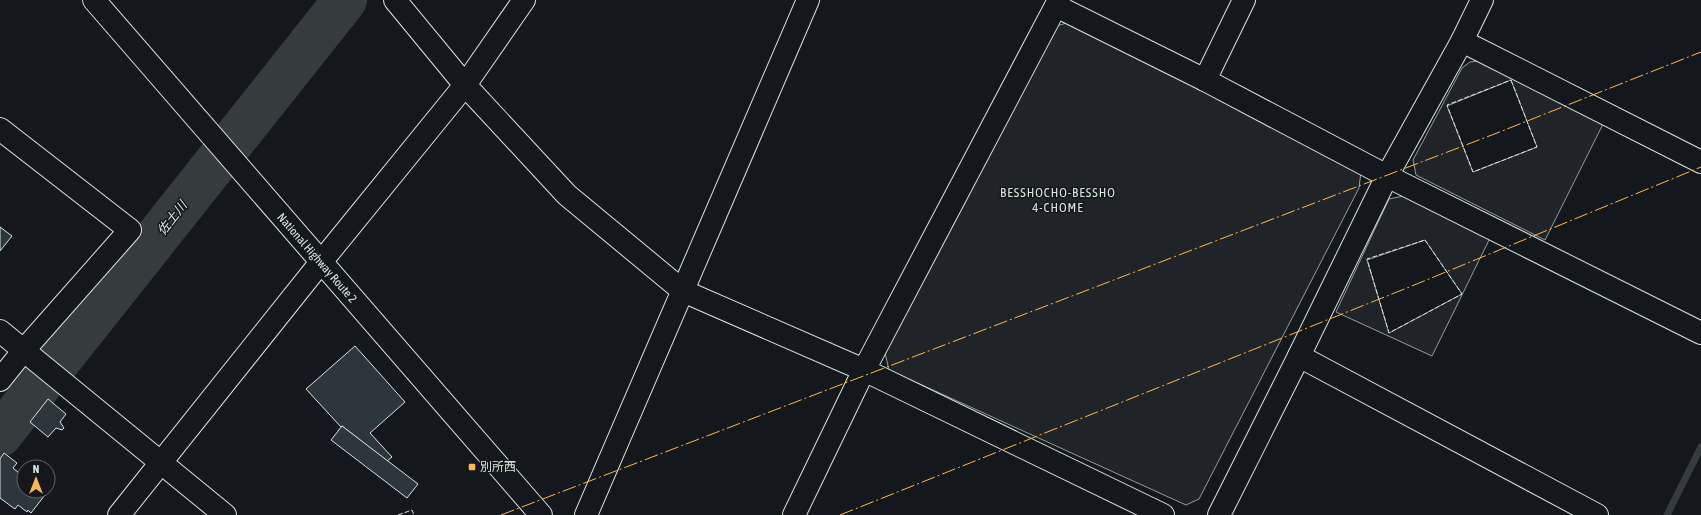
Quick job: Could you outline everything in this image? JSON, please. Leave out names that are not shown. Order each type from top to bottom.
[{"type":"main road","name":"National Highway Route 2","points":[[94,0],[541,515]]},
{"type":"main road","points":[[395,0],[465,85],[567,195],[683,291],[864,370],[1163,515]]},
{"type":"main road","points":[[119,515],[321,262],[465,85],[524,0]]},
{"type":"main road","points":[[586,515],[808,0]]},
{"type":"main road","points":[[1205,80],[1244,0]]},
{"type":"main road","points":[[1219,515],[1387,176],[1462,40],[1482,0]]},
{"type":"main road","points":[[794,515],[864,370],[1058,3],[1387,176],[1701,333]]},
{"type":"main road","points":[[1462,40],[1701,162]]},
{"type":"main road","points":[[0,128],[130,230],[32,356],[0,380]]},
{"type":"main road","points":[[0,331],[225,515]]},
{"type":"main road","points":[[1299,356],[1597,515]]},
{"type":"shaded area","points":[[1074,21],[1361,171],[1359,188],[1199,499],[1186,505],[889,370],[885,353],[1056,26]]},
{"type":"shaded area","points":[[1478,61],[1604,122],[1545,240],[1416,175],[1413,160],[1462,68],[1470,62]],"holes":[[[1511,80],[1537,147],[1473,172],[1447,106]]]},
{"type":"shaded area","points":[[1408,195],[1491,236],[1432,356],[1336,312],[1389,199]],"holes":[[[1425,240],[1462,294],[1389,333],[1367,260]]]},
{"type":"building","points":[[0,227],[12,236],[0,251]]},
{"type":"building","points":[[355,346],[405,402],[370,433],[392,457],[387,461],[342,426],[341,427],[306,389]]},
{"type":"building","points":[[48,399],[66,414],[60,422],[64,428],[62,430],[56,428],[48,437],[30,422]]},
{"type":"building","points":[[342,426],[418,484],[407,498],[331,440]]},
{"type":"building","points":[[4,453],[16,462],[13,468],[16,470],[16,499],[42,499],[31,513],[28,510],[27,512],[18,505],[15,509],[0,498],[0,459]]},
{"type":"waterway","name":"佐土川","points":[[0,435],[345,0]]},
{"type":"waterway","points":[[1667,515],[1701,447]]},
{"type":"fence","points":[[1511,80],[1537,147],[1473,172],[1447,105],[1511,80]]},
{"type":"fence","points":[[1425,240],[1462,294],[1389,333],[1367,259],[1425,240]]},
{"type":"fence","points":[[398,515],[412,510],[414,515]]},
{"type":"power","points":[[501,515],[1497,133],[1701,52]]},
{"type":"power","points":[[840,515],[1407,288],[1701,167]]},
{"type":"place","name":"別所西","points":[[472,467]]},
{"type":"district","name":"BESSHOCHO-BESSHO 4-CHOME","points":[[1058,200]]}]
